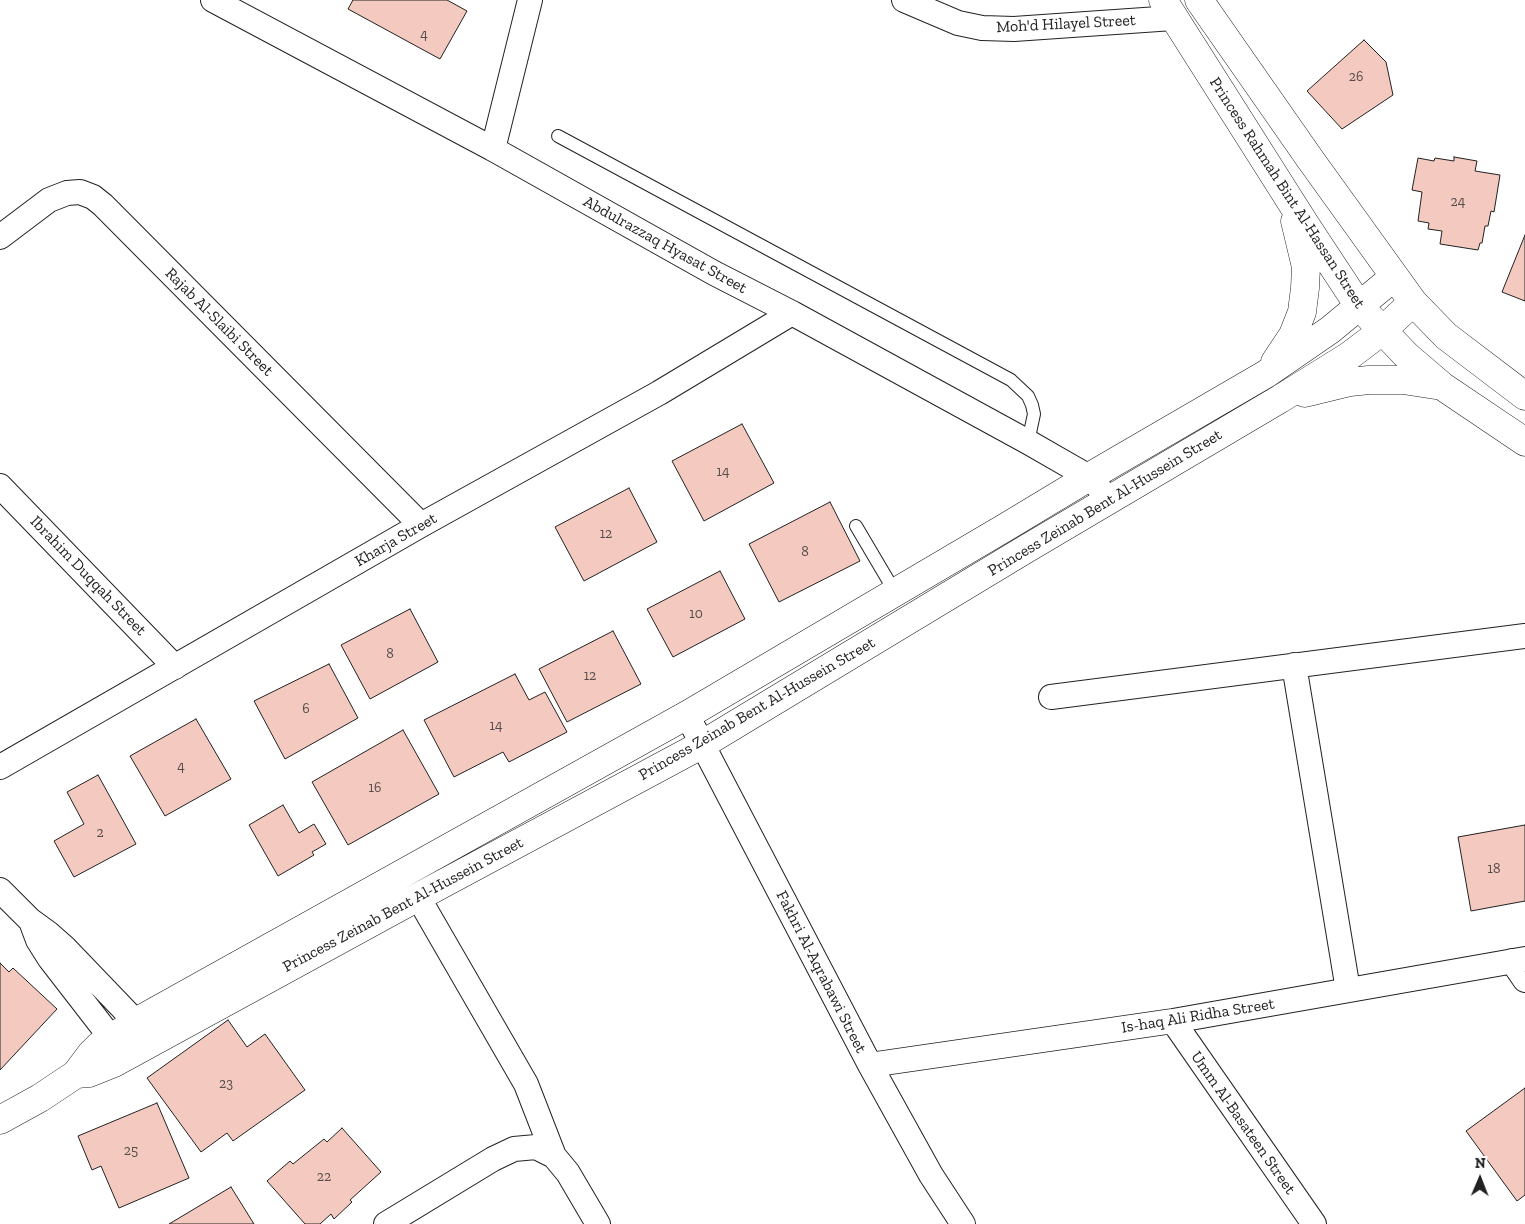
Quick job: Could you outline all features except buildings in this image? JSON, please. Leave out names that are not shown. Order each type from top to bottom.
[{"type":"street","name":"Abdulrazzaq Hyasat Street","points":[[213,0],[493,149],[714,273],[792,313],[1089,476],[1110,500]]},
{"type":"street","points":[[493,149],[530,0]]},
{"type":"street","name":"Moh'd Hilayel Street","points":[[904,0],[958,23],[982,28],[1014,29],[1168,9]]},
{"type":"street","points":[[1199,0],[1394,277],[1414,302],[1446,336],[1525,396]]},
{"type":"street","name":"Princess Rahmah Bint Al-Hassan Street","points":[[1168,9],[1358,306],[1407,356],[1442,386],[1525,442]]},
{"type":"street","name":"Rajab Al-Slaibi Street","points":[[0,237],[50,200],[67,193],[80,192],[93,197],[421,525]]},
{"type":"street","points":[[1266,374],[1293,335],[1302,312],[1306,288],[1306,267],[1289,198]]},
{"type":"street","name":"Princess Zeinab Bent Al-Hussein Street","points":[[1,1119],[40,1098],[76,1074],[91,1054],[118,1047],[144,1032],[687,715],[1089,476],[1266,374],[1330,330],[1394,277]]},
{"type":"street","name":"Princess Zeinab Bent Al-Hussein Street","points":[[144,1032],[418,897],[703,744],[1026,549],[1280,399],[1349,356],[1414,302]]},
{"type":"street","name":"Kharja Street","points":[[0,767],[421,525],[659,394],[792,313]]},
{"type":"street","points":[[1280,399],[1350,382],[1369,380],[1403,380],[1442,386]]},
{"type":"street","name":"Ibrahim Duqqah Street","points":[[0,486],[175,667]]},
{"type":"street","points":[[1051,697],[1525,636]]},
{"type":"street","points":[[1294,665],[1348,990]]},
{"type":"street","name":"Fakhri Al-Aqrabawi Street","points":[[687,715],[870,1065],[931,1175],[963,1224]]},
{"type":"street","points":[[0,890],[30,920],[57,940],[144,1032]]},
{"type":"street","points":[[418,897],[526,1084],[554,1156],[568,1174],[598,1224]]},
{"type":"street","points":[[30,920],[44,950],[118,1047]]},
{"type":"street","name":"Is-haq Ali Ridha Street","points":[[870,1065],[1173,1021],[1348,990],[1521,966]]},
{"type":"street","name":"Umm Al-Basateen Street","points":[[1173,1021],[1314,1224]]},
{"type":"street","points":[[386,1224],[493,1159],[514,1149],[536,1147],[554,1156]]},
{"type":"lane","points":[[558,136],[1011,380],[1028,396],[1032,405],[1034,414],[1028,442]]},
{"type":"lane","points":[[856,526],[895,592]]}]
